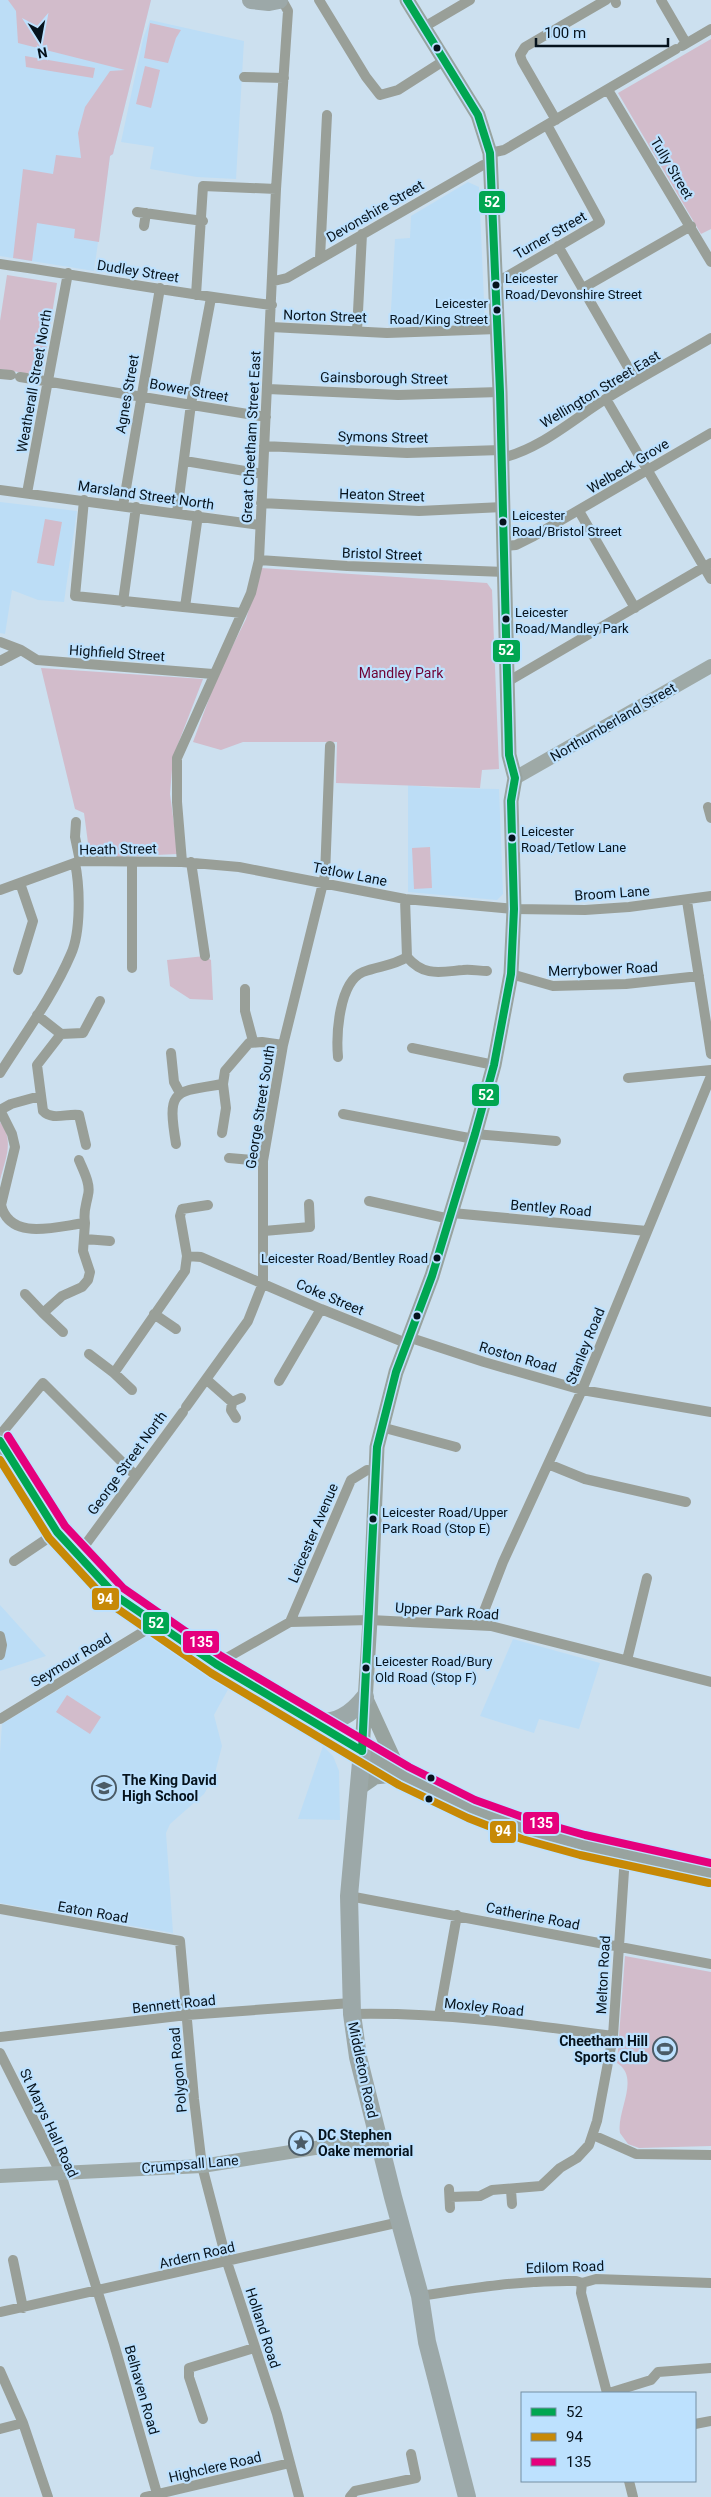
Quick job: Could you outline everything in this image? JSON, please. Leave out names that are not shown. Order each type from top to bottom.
[{"type":"highway","points":[[251,0],[269,2],[280,0]]},
{"type":"highway","points":[[0,1442],[56,1532],[116,1596],[216,1664],[362,1751]]},
{"type":"highway","points":[[312,1722],[324,1723],[343,1717],[356,1708],[365,1697]]},
{"type":"highway","name":"Middleton Road","points":[[362,1751],[349,1896],[351,2008],[358,2057],[420,2296],[427,2342],[467,2497]]},
{"type":"main road","points":[[407,0],[478,115],[490,160],[500,392],[507,682],[510,755],[515,778],[511,802],[514,909],[511,974],[494,1065],[451,1216],[407,1340],[381,1427],[377,1447],[370,1620],[362,1751],[401,1774],[471,1809],[525,1829],[625,1856],[711,1873]]},
{"type":"main road","points":[[365,1697],[401,1774]]},
{"type":"main road","points":[[359,1788],[375,1777],[390,1773],[401,1774]]},
{"type":"street","name":"Great Cheetham Street East","points":[[205,956],[186,862],[177,802],[178,758],[213,674],[242,614],[256,578],[259,560],[262,474],[274,281],[276,189],[288,11],[280,0]]},
{"type":"street","points":[[319,0],[366,78],[380,95],[398,90],[445,60]]},
{"type":"street","points":[[424,27],[458,3],[470,0]]},
{"type":"street","points":[[551,122],[522,61],[524,47],[606,0]]},
{"type":"street","points":[[661,0],[681,47]]},
{"type":"street","name":"Devonshire Street","points":[[274,281],[287,278],[483,166],[504,150],[711,29]]},
{"type":"street","points":[[244,77],[284,78]]},
{"type":"street","name":"Tully Street","points":[[608,90],[711,262]]},
{"type":"street","points":[[320,258],[327,115]]},
{"type":"street","name":"Turner Street","points":[[495,280],[506,277],[600,222],[551,122]]},
{"type":"street","points":[[196,295],[203,221],[203,186],[276,189]]},
{"type":"street","points":[[144,226],[142,212],[203,221]]},
{"type":"street","points":[[583,288],[691,226]]},
{"type":"street","points":[[357,331],[362,234]]},
{"type":"street","points":[[558,246],[636,381]]},
{"type":"street","name":"Dudley Street","points":[[0,264],[68,273],[211,298],[272,305]]},
{"type":"street","name":"Weatherall Street North","points":[[27,493],[68,273]]},
{"type":"street","name":"Agnes Street","points":[[122,506],[160,288]]},
{"type":"street","points":[[177,513],[191,404],[211,298]]},
{"type":"street","name":"Norton Street","points":[[271,327],[387,332],[497,329]]},
{"type":"street","name":"Wellington Street East","points":[[501,454],[515,455],[530,448],[606,399],[711,338]]},
{"type":"street","name":"Bower Street","points":[[0,374],[49,380],[266,417]]},
{"type":"street","name":"Gainsborough Street","points":[[268,389],[398,395],[500,392]]},
{"type":"street","points":[[606,399],[647,470],[708,565],[711,579]]},
{"type":"street","name":"Welbeck Grove","points":[[504,546],[516,545],[534,536],[711,433]]},
{"type":"street","name":"Symons Street","points":[[264,446],[407,453],[501,454]]},
{"type":"street","points":[[185,461],[262,474]]},
{"type":"street","name":"Marsland Street North","points":[[0,490],[260,525]]},
{"type":"street","points":[[84,500],[75,596],[242,614]]},
{"type":"street","name":"Heaton Street","points":[[261,504],[419,511],[503,507]]},
{"type":"street","points":[[123,602],[136,507]]},
{"type":"street","points":[[579,511],[635,608]]},
{"type":"street","points":[[185,607],[198,516]]},
{"type":"street","name":"Bristol Street","points":[[259,560],[347,566],[505,572]]},
{"type":"street","points":[[507,682],[708,565]]},
{"type":"street","name":"Highfield Street","points":[[0,642],[21,650],[37,660],[213,674]]},
{"type":"street","points":[[0,661],[21,650]]},
{"type":"street","name":"Northumberland Street","points":[[515,778],[711,666]]},
{"type":"street","name":"George Street South","points":[[184,1409],[207,1380],[248,1321],[263,1283],[263,1162],[283,1045],[323,882],[330,746]]},
{"type":"street","points":[[708,807],[711,818]]},
{"type":"street","points":[[0,1073],[37,1015],[72,953],[78,925],[76,822]]},
{"type":"street","name":"Heath Street","points":[[0,890],[77,862],[186,862]]},
{"type":"street","points":[[132,862],[132,968]]},
{"type":"street","name":"Tetlow Lane","points":[[186,862],[239,867],[405,899],[514,909]]},
{"type":"street","points":[[18,970],[33,921],[20,883]]},
{"type":"street","name":"Broom Lane","points":[[514,909],[585,910],[687,901],[711,896]]},
{"type":"street","points":[[405,899],[407,957],[425,972],[440,974],[464,970],[487,971]]},
{"type":"street","points":[[687,901],[711,1054]]},
{"type":"street","points":[[338,1057],[337,1032],[347,988],[354,978],[363,972],[396,964],[407,957]]},
{"type":"street","name":"Merrybower Road","points":[[511,974],[553,986],[626,984],[698,976]]},
{"type":"street","points":[[245,989],[245,1011],[253,1041]]},
{"type":"street","points":[[37,1015],[61,1034],[86,1037],[100,1001]]},
{"type":"street","points":[[61,1034],[37,1065],[43,1111],[47,1115],[79,1115],[86,1145]]},
{"type":"street","points":[[222,1133],[226,1108],[223,1084],[225,1071],[245,1046],[253,1041],[283,1045]]},
{"type":"street","points":[[412,1048],[494,1065]]},
{"type":"street","points":[[171,1053],[174,1082],[180,1093]]},
{"type":"street","points":[[628,1078],[711,1070]]},
{"type":"street","name":"Stanley Road","points":[[479,1624],[503,1562],[582,1390],[711,1076]]},
{"type":"street","points":[[176,1144],[171,1114],[174,1101],[180,1093],[189,1089],[223,1084]]},
{"type":"street","points":[[40,1096],[11,1104],[0,1110],[12,1134],[15,1147],[2,1195],[3,1214],[19,1226],[30,1230],[85,1223]]},
{"type":"street","points":[[343,1114],[474,1137],[556,1141]]},
{"type":"street","points":[[229,1158],[263,1162]]},
{"type":"street","points":[[43,1313],[62,1296],[82,1287],[88,1280],[90,1272],[84,1251],[85,1223],[83,1210],[89,1194],[87,1179],[79,1160]]},
{"type":"street","name":"Bentley Road","points":[[369,1201],[451,1216],[647,1231]]},
{"type":"street","points":[[309,1204],[310,1227]]},
{"type":"street","points":[[114,1373],[185,1271],[187,1256],[180,1216],[182,1209],[208,1205]]},
{"type":"street","points":[[264,1231],[310,1227],[322,1228]]},
{"type":"street","points":[[85,1239],[110,1241]]},
{"type":"street","name":"Coke Street","points":[[187,1256],[201,1257],[321,1309],[407,1340]]},
{"type":"street","points":[[25,1294],[63,1332]]},
{"type":"street","points":[[279,1380],[321,1309]]},
{"type":"street","points":[[154,1314],[176,1329]]},
{"type":"street","name":"Roston Road","points":[[407,1340],[582,1390],[711,1412]]},
{"type":"street","points":[[89,1354],[132,1390]]},
{"type":"street","points":[[207,1380],[236,1400],[231,1410],[236,1418]]},
{"type":"street","points":[[0,1435],[43,1383],[135,1475]]},
{"type":"street","name":"George Street North","points":[[77,1556],[184,1409]]},
{"type":"street","points":[[381,1427],[456,1447]]},
{"type":"street","points":[[548,1464],[585,1479],[686,1502]]},
{"type":"street","name":"Leicester Avenue","points":[[290,1622],[351,1480],[368,1470],[375,1471]]},
{"type":"street","points":[[14,1562],[56,1532]]},
{"type":"street","points":[[627,1660],[647,1578]]},
{"type":"street","name":"Upper Park Road","points":[[216,1664],[290,1622],[370,1620],[479,1624],[556,1640],[711,1682]]},
{"type":"street","name":"Seymour Road","points":[[0,1719],[156,1624]]},
{"type":"street","points":[[0,1636],[2,1645],[0,1655]]},
{"type":"street","name":"Melton Road","points":[[450,2198],[480,2196],[492,2190],[535,2188],[546,2184],[560,2168],[586,2151],[594,2135],[613,2036],[625,1856]]},
{"type":"street","name":"Catherine Road","points":[[349,1896],[711,1964]]},
{"type":"street","name":"Eaton Road","points":[[0,1909],[180,1941]]},
{"type":"street","points":[[439,2016],[457,1915]]},
{"type":"street","name":"Polygon Road","points":[[180,1941],[202,2166]]},
{"type":"street","name":"Bennett Road","points":[[0,2037],[187,2016],[351,2008]]},
{"type":"street","name":"Moxley Road","points":[[351,2008],[613,2036]]},
{"type":"street","name":"St Marys Hall Road","points":[[0,2053],[61,2174],[96,2292]]},
{"type":"street","points":[[594,2135],[636,2154],[711,2155]]},
{"type":"street","name":"Crumpsall Lane","points":[[0,2176],[202,2166],[378,2138]]},
{"type":"street","name":"Holland Road","points":[[202,2166],[227,2262],[290,2463],[298,2497]]},
{"type":"street","points":[[511,2190],[512,2204]]},
{"type":"street","name":"Ardern Road","points":[[0,2312],[96,2292],[400,2222]]},
{"type":"street","points":[[13,2260],[23,2308]]},
{"type":"street","name":"Edilom Road","points":[[420,2296],[495,2284],[559,2281],[582,2283],[596,2279],[711,2283]]},
{"type":"street","points":[[582,2283],[581,2294],[608,2392]]},
{"type":"street","name":"Belhaven Road","points":[[96,2292],[114,2344],[157,2496]]},
{"type":"street","points":[[203,2419],[189,2377],[189,2368],[254,2348]]},
{"type":"street","points":[[611,2392],[651,2380],[658,2372],[711,2368]]},
{"type":"street","points":[[0,2371],[23,2423],[48,2497]]},
{"type":"street","points":[[696,2424],[711,2421]]},
{"type":"street","points":[[0,2429],[23,2423]]},
{"type":"street","points":[[350,2497],[355,2491],[416,2478],[411,2454]]},
{"type":"street","name":"Highclere Road","points":[[145,2497],[157,2496],[290,2463]]},
{"type":"street","points":[[629,2482],[633,2497]]},
{"type":"shaded area","points":[[0,0],[151,0],[113,154],[110,156],[94,271],[0,256]]},
{"type":"shaded area","points":[[150,20],[244,41],[236,179],[197,177],[150,169],[154,147],[121,142],[143,39]]},
{"type":"shaded area","points":[[468,182],[479,187],[485,324],[390,327],[395,239],[410,238],[411,216]]},
{"type":"shaded area","points":[[0,502],[77,511],[64,602],[38,600],[12,590],[5,634],[0,633]]},
{"type":"shaded area","points":[[408,785],[437,788],[499,789],[503,894],[497,900],[408,892]]},
{"type":"shaded area","points":[[0,1605],[46,1656],[0,1671]]},
{"type":"shaded area","name":"The King David High School","points":[[152,1633],[231,1684],[214,1715],[222,1746],[214,1777],[204,1794],[170,1824],[166,1833],[173,1933],[0,1903],[0,1753],[2,1724]]},
{"type":"shaded area","points":[[513,1639],[600,1663],[579,1729],[539,1719],[534,1733],[480,1716]]},
{"type":"shaded area","points":[[323,1746],[333,1756],[339,1771],[340,1820],[298,1819]]},
{"type":"green space","points":[[8,0],[151,0],[113,154],[110,156],[99,242],[74,238],[75,229],[37,223],[32,261],[13,258],[23,169],[53,174],[56,155],[81,158],[78,133],[85,107],[110,71],[125,70],[18,43],[16,11]]},
{"type":"green space","points":[[150,23],[181,30],[176,38],[168,63],[144,58]]},
{"type":"green space","points":[[711,39],[711,229],[701,234],[618,93]]},
{"type":"green space","points":[[25,56],[95,68],[93,78],[26,67]]},
{"type":"green space","points":[[145,66],[160,70],[151,108],[136,104]]},
{"type":"green space","points":[[7,275],[57,283],[42,376],[0,369],[0,321]]},
{"type":"green space","points":[[45,519],[62,522],[54,566],[37,563]]},
{"type":"green space","name":"Mandley Park","points":[[261,568],[487,583],[492,590],[499,769],[482,770],[480,788],[336,783],[337,742],[243,742],[221,750],[193,742],[217,677],[246,619]]},
{"type":"green space","points":[[41,668],[203,679],[173,757],[170,794],[178,854],[90,858],[84,813],[75,809]]},
{"type":"green space","points":[[430,847],[432,888],[414,889],[412,848]]},
{"type":"green space","points":[[205,956],[211,960],[213,1000],[190,999],[170,986],[167,960]]},
{"type":"green space","points":[[0,1122],[7,1136],[8,1150],[0,1180]]},
{"type":"green space","points":[[67,1695],[101,1717],[90,1734],[56,1712]]},
{"type":"green space","name":"Cheetham Hill Sports Club","points":[[625,1956],[711,1972],[711,2146],[639,2148],[628,2144],[620,2133],[621,2115],[627,2086],[627,2077],[624,2069],[617,2063]]},
{"type":"transit line","name":"52","points":[[362,1751],[377,1447],[396,1372],[432,1276],[494,1065],[511,974],[514,909],[511,801],[515,778],[509,755],[500,392],[490,153],[478,115],[407,0]]},
{"type":"transit line","name":"135","points":[[8,1436],[65,1526],[123,1588],[221,1656],[409,1767],[475,1800],[528,1819],[585,1835],[711,1863]]},
{"type":"transit line","name":"52","points":[[0,1441],[57,1532],[116,1596],[216,1664],[362,1751]]},
{"type":"transit line","name":"94","points":[[0,1460],[49,1538],[109,1603],[211,1673],[399,1785],[468,1818],[522,1839],[580,1855],[709,1883]]},
{"type":"place","name":"Leicester Road/Devonshire Street","points":[[496,285]]},
{"type":"place","name":"Leicester Road/King Street","points":[[497,310]]},
{"type":"place","name":"Leicester Road/Bristol Street","points":[[503,522]]},
{"type":"place","name":"Leicester Road/Mandley Park","points":[[506,619]]},
{"type":"place","name":"Leicester Road/Tetlow Lane","points":[[512,838]]},
{"type":"place","name":"Leicester Road/Bentley Road","points":[[437,1258]]},
{"type":"place","name":"Leicester Road/Upper Park Road (Stop E)","points":[[373,1519]]},
{"type":"place","name":"Leicester Road/Bury Old Road (Stop F)","points":[[366,1668]]},
{"type":"place","name":"The King David High School","points":[[104,1788]]},
{"type":"place","name":"Cheetham Hill Sports Club","points":[[665,2049]]},
{"type":"place","name":"DC Stephen Oake memorial","points":[[301,2143]]}]
